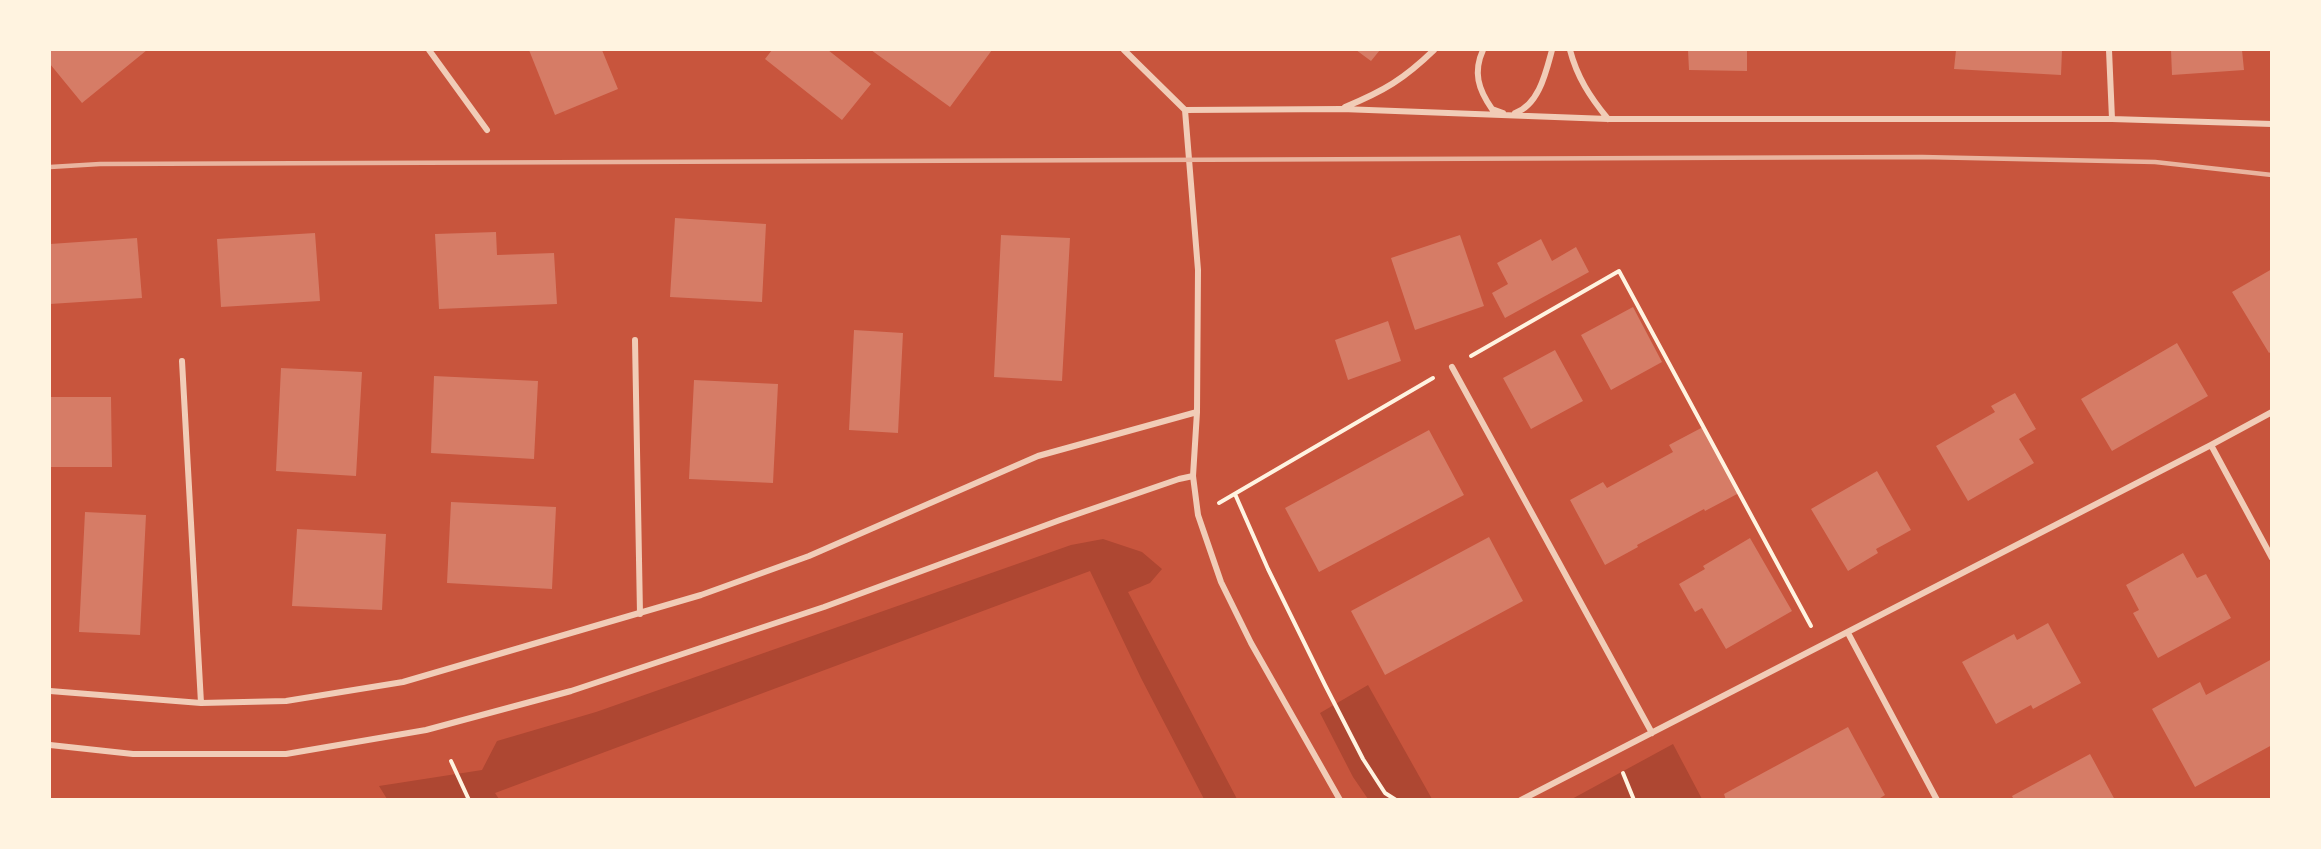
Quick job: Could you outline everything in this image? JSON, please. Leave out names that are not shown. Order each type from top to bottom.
[{"type":"street","points":[[429,50],[487,130]]},
{"type":"street","points":[[1124,50],[1185,110],[1198,270],[1197,412],[1192,476],[1198,515],[1221,582],[1251,643],[1340,800]]},
{"type":"street","points":[[1342,109],[1382,92],[1434,50]]},
{"type":"street","points":[[1483,50],[1478,65],[1477,79],[1480,88],[1492,109],[1509,115],[1524,110],[1535,97],[1544,78],[1552,50]]},
{"type":"street","points":[[1570,50],[1580,80],[1589,96],[1608,119]]},
{"type":"street","points":[[2109,50],[2112,119]]},
{"type":"street","points":[[1185,110],[1342,109],[1608,119],[2112,119],[2271,124]]},
{"type":"street","points":[[635,340],[640,614]]},
{"type":"street","points":[[182,361],[201,703]]},
{"type":"street","points":[[1452,367],[1652,733]]},
{"type":"street","points":[[50,691],[201,703],[286,701],[403,682],[700,595],[809,556],[1038,456],[1197,412]]},
{"type":"street","points":[[1521,800],[2211,446],[2271,412]]},
{"type":"street","points":[[2211,446],[2271,558]]},
{"type":"street","points":[[50,745],[133,754],[286,754],[426,730],[571,691],[824,607],[1060,520],[1179,478],[1192,476]]},
{"type":"street","points":[[1848,633],[1937,800]]},
{"type":"path","points":[[1198,515],[1619,271],[1822,646]]},
{"type":"path","points":[[1235,494],[1324,685],[1363,759],[1385,793],[1396,800]]},
{"type":"path","points":[[451,761],[469,800]]},
{"type":"path","points":[[1621,768],[1634,800]]},
{"type":"shaded area","points":[[1103,539],[1142,552],[1162,569],[1150,583],[1128,592],[1237,799],[1204,799],[1141,678],[1090,571],[495,793],[499,799],[387,799],[379,786],[482,770],[497,741],[596,712],[1071,545]]},
{"type":"shaded area","points":[[1368,685],[1432,799],[1368,799],[1353,777],[1320,713]]},
{"type":"shaded area","points":[[1673,744],[1702,799],[1570,800]]},
{"type":"building","points":[[50,50],[147,50],[82,103],[50,64]]},
{"type":"building","points":[[529,50],[602,50],[618,89],[555,115]]},
{"type":"building","points":[[772,50],[828,50],[871,84],[842,120],[765,59]]},
{"type":"building","points":[[871,50],[992,50],[950,107]]},
{"type":"building","points":[[1356,50],[1380,50],[1371,61]]},
{"type":"building","points":[[1688,50],[1747,50],[1747,71],[1689,70]]},
{"type":"building","points":[[1956,50],[2062,50],[2061,75],[1954,69]]},
{"type":"building","points":[[2171,50],[2242,50],[2244,70],[2172,75]]},
{"type":"building","points":[[675,218],[766,224],[762,302],[670,297]]},
{"type":"building","points":[[496,232],[497,255],[554,253],[557,304],[439,309],[435,234]]},
{"type":"building","points":[[315,233],[320,301],[221,307],[217,239]]},
{"type":"building","points":[[1001,235],[1070,238],[1062,381],[994,377]]},
{"type":"building","points":[[1460,235],[1484,306],[1415,330],[1391,258]]},
{"type":"building","points":[[137,238],[142,298],[50,304],[50,244]]},
{"type":"building","points":[[1541,239],[1552,261],[1576,247],[1589,272],[1505,318],[1492,293],[1508,284],[1497,263]]},
{"type":"building","points":[[2272,269],[2272,351],[2269,353],[2232,292]]},
{"type":"building","points":[[1633,307],[1662,362],[1611,390],[1581,335]]},
{"type":"building","points":[[1388,321],[1401,361],[1348,380],[1335,340]]},
{"type":"building","points":[[854,330],[903,333],[898,433],[849,430]]},
{"type":"building","points":[[2177,343],[2208,396],[2112,451],[2081,399]]},
{"type":"building","points":[[1555,350],[1583,401],[1531,429],[1503,378]]},
{"type":"building","points":[[281,368],[362,372],[356,476],[276,471]]},
{"type":"building","points":[[434,376],[538,381],[534,459],[431,453]]},
{"type":"building","points":[[694,380],[778,384],[773,483],[689,479]]},
{"type":"building","points":[[2015,393],[2036,429],[2019,439],[2034,463],[1968,501],[1936,446],[1995,412],[1991,406]]},
{"type":"building","points":[[50,397],[111,397],[112,467],[50,467]]},
{"type":"building","points":[[1703,427],[1739,493],[1637,545],[1638,547],[1605,565],[1570,500],[1603,482],[1607,488],[1673,452],[1669,445]]},
{"type":"building","points":[[1429,430],[1464,495],[1319,572],[1285,508]]},
{"type":"building","points":[[1877,471],[1911,530],[1876,549],[1878,553],[1848,571],[1811,509]]},
{"type":"building","points":[[451,502],[556,507],[552,589],[447,583]]},
{"type":"building","points":[[85,512],[146,515],[140,635],[79,632]]},
{"type":"building","points":[[297,529],[386,534],[382,610],[292,606]]},
{"type":"building","points":[[1489,537],[1523,601],[1385,675],[1351,611]]},
{"type":"building","points":[[1750,538],[1792,611],[1726,649],[1702,608],[1695,612],[1679,584],[1705,569],[1703,566]]},
{"type":"building","points":[[2183,553],[2197,578],[2206,574],[2231,618],[2158,658],[2133,613],[2139,610],[2126,585]]},
{"type":"building","points":[[2048,623],[2081,683],[2033,709],[2031,705],[1996,724],[1962,662],[2014,634],[2017,640]]},
{"type":"building","points":[[2272,659],[2272,745],[2195,787],[2152,709],[2200,682],[2206,695]]},
{"type":"building","points":[[1848,727],[1885,795],[1877,800],[1726,800],[1724,794]]},
{"type":"building","points":[[2090,754],[2115,800],[2014,800],[2012,796]]},
{"type":"railway","points":[[50,167],[100,164],[1922,157],[2155,162],[2272,175]]}]
